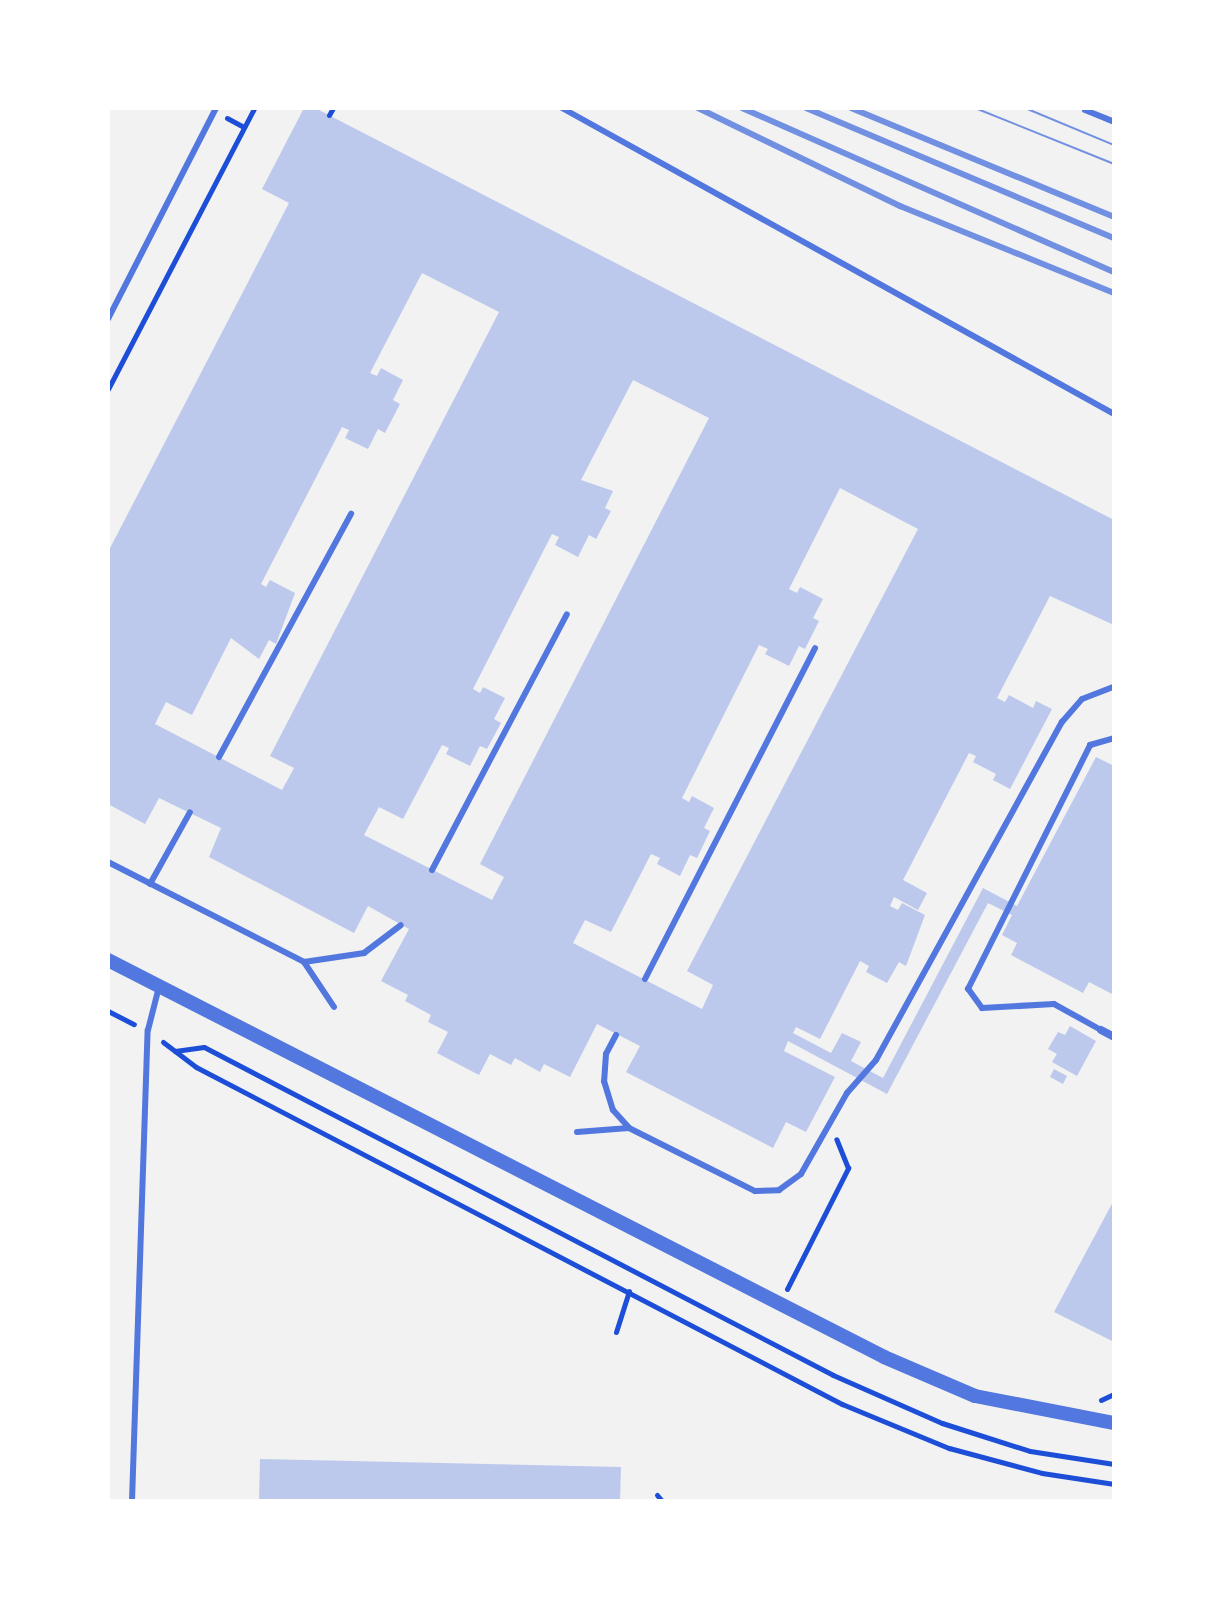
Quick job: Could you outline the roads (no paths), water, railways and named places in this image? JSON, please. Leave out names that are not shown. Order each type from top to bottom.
[{"type":"street","points":[[108,960],[781,1304],[975,1396],[1114,1423]]},
{"type":"street","points":[[1101,1030],[1114,1037]]},
{"type":"lane","points":[[108,319],[216,108]]},
{"type":"lane","points":[[562,108],[1114,414]]},
{"type":"lane","points":[[1085,110],[1114,122]]},
{"type":"lane","points":[[219,757],[351,514]]},
{"type":"lane","points":[[432,870],[567,614]]},
{"type":"lane","points":[[645,979],[815,648]]},
{"type":"lane","points":[[616,1035],[606,1054],[604,1081],[613,1110],[629,1128],[755,1191],[779,1190],[801,1174],[829,1124],[876,1060],[1062,722],[1082,699],[1114,687]]},
{"type":"lane","points":[[1101,1030],[1054,1004],[982,1008],[968,989],[1090,745],[1114,738]]},
{"type":"lane","points":[[150,884],[190,812]]},
{"type":"lane","points":[[108,862],[304,962],[334,1007]]},
{"type":"lane","points":[[304,962],[364,953],[401,925]]},
{"type":"lane","points":[[132,1501],[148,1030],[159,987]]},
{"type":"lane","points":[[577,1132],[629,1128]]},
{"type":"tram line","points":[[975,108],[1114,164]]},
{"type":"tram line","points":[[1025,108],[1114,145]]},
{"type":"railway","points":[[698,108],[900,206],[1114,293]]},
{"type":"railway","points":[[742,108],[1114,272]]},
{"type":"railway","points":[[806,108],[1114,238]]},
{"type":"railway","points":[[851,108],[1114,217]]}]
